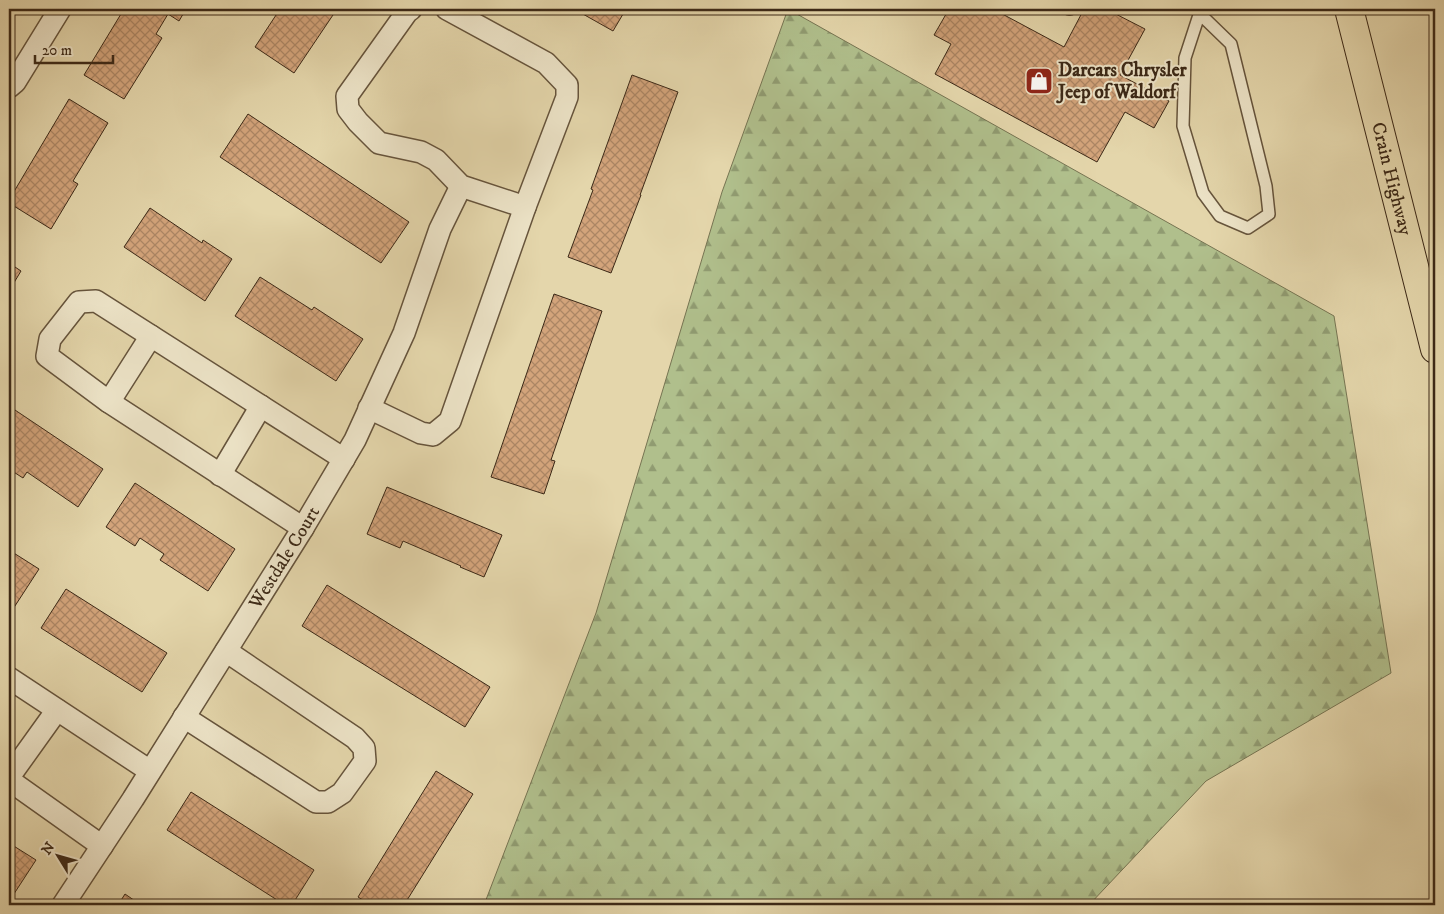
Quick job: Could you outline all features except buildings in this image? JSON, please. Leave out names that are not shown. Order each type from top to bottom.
[{"type":"highway","name":"Crain Highway","points":[[1349,9],[1435,349]]},
{"type":"street","points":[[9,86],[15,82],[60,9]]},
{"type":"street","points":[[411,9],[406,12],[347,96],[348,109],[358,122],[379,142],[421,152],[436,160],[461,186],[525,207]]},
{"type":"street","points":[[370,408],[421,433],[432,435],[450,421],[525,207],[567,98],[567,86],[546,63],[447,9]]},
{"type":"street","name":"Westdale Court","points":[[64,905],[303,528],[355,440],[404,333],[440,228],[461,186]]},
{"type":"street","points":[[303,528],[108,402],[47,356],[50,339],[79,302],[96,302],[344,459]]},
{"type":"street","points":[[108,402],[150,336]]},
{"type":"street","points":[[220,475],[261,406]]},
{"type":"street","points":[[184,717],[316,802],[328,802],[342,794],[365,761],[364,748],[355,738],[226,651]]},
{"type":"street","points":[[9,678],[150,771]]},
{"type":"street","points":[[58,710],[9,778],[102,846]]},
{"type":"lane","points":[[1200,11],[1230,44],[1266,186],[1269,214],[1248,228],[1220,216],[1203,194],[1183,126],[1185,58],[1200,11]]},
{"type":"green space","points":[[788,9],[1334,316],[1391,673],[1206,781],[1089,905],[484,905],[596,613],[722,192]]},
{"type":"place","name":"Darcars Chrysler Jeep of Waldorf","points":[[1039,81]]}]
